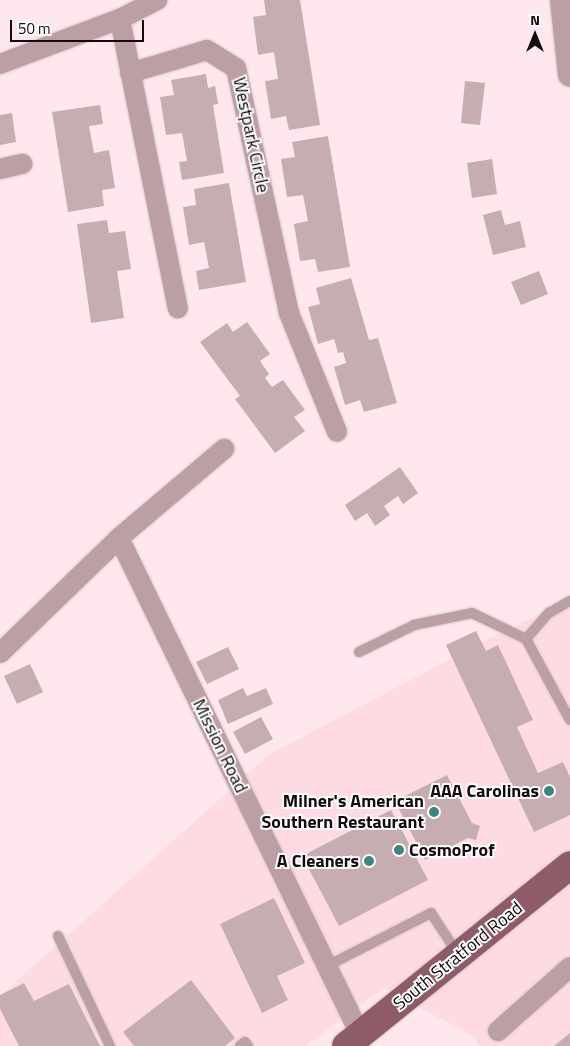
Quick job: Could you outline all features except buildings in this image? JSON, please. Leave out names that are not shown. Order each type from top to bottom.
[{"type":"main road","name":"South Stratford Road","points":[[353,1040],[570,865]]},
{"type":"street","points":[[0,64],[120,19],[158,0]]},
{"type":"street","points":[[562,0],[570,75]]},
{"type":"street","points":[[120,19],[178,308]]},
{"type":"street","name":"Westpark Circle","points":[[130,73],[207,50],[236,68],[289,314],[337,432]]},
{"type":"street","points":[[0,169],[22,164]]},
{"type":"street","points":[[0,653],[119,538],[224,449]]},
{"type":"street","name":"Mission Road","points":[[119,538],[327,966],[353,1040]]},
{"type":"street","points":[[498,1031],[570,967]]},
{"type":"lane","points":[[526,639],[549,613],[570,601]]},
{"type":"lane","points":[[359,652],[414,625],[472,613],[526,639],[570,720]]},
{"type":"lane","points":[[327,966],[431,912],[459,954]]},
{"type":"lane","points":[[58,936],[110,1046]]},
{"type":"lane","points":[[240,1046],[245,1042],[248,1046]]},
{"type":"shaded area","points":[[570,601],[570,1046],[480,1046],[471,1035],[384,988],[305,1046],[0,1046],[0,996],[270,754],[502,632]]},
{"type":"place","name":"AAA Carolinas","points":[[549,791]]},
{"type":"place","name":"Milner's American Southern Restaurant","points":[[434,812]]},
{"type":"place","name":"CosmoProf","points":[[399,850]]},
{"type":"place","name":"A Cleaners","points":[[369,861]]}]
